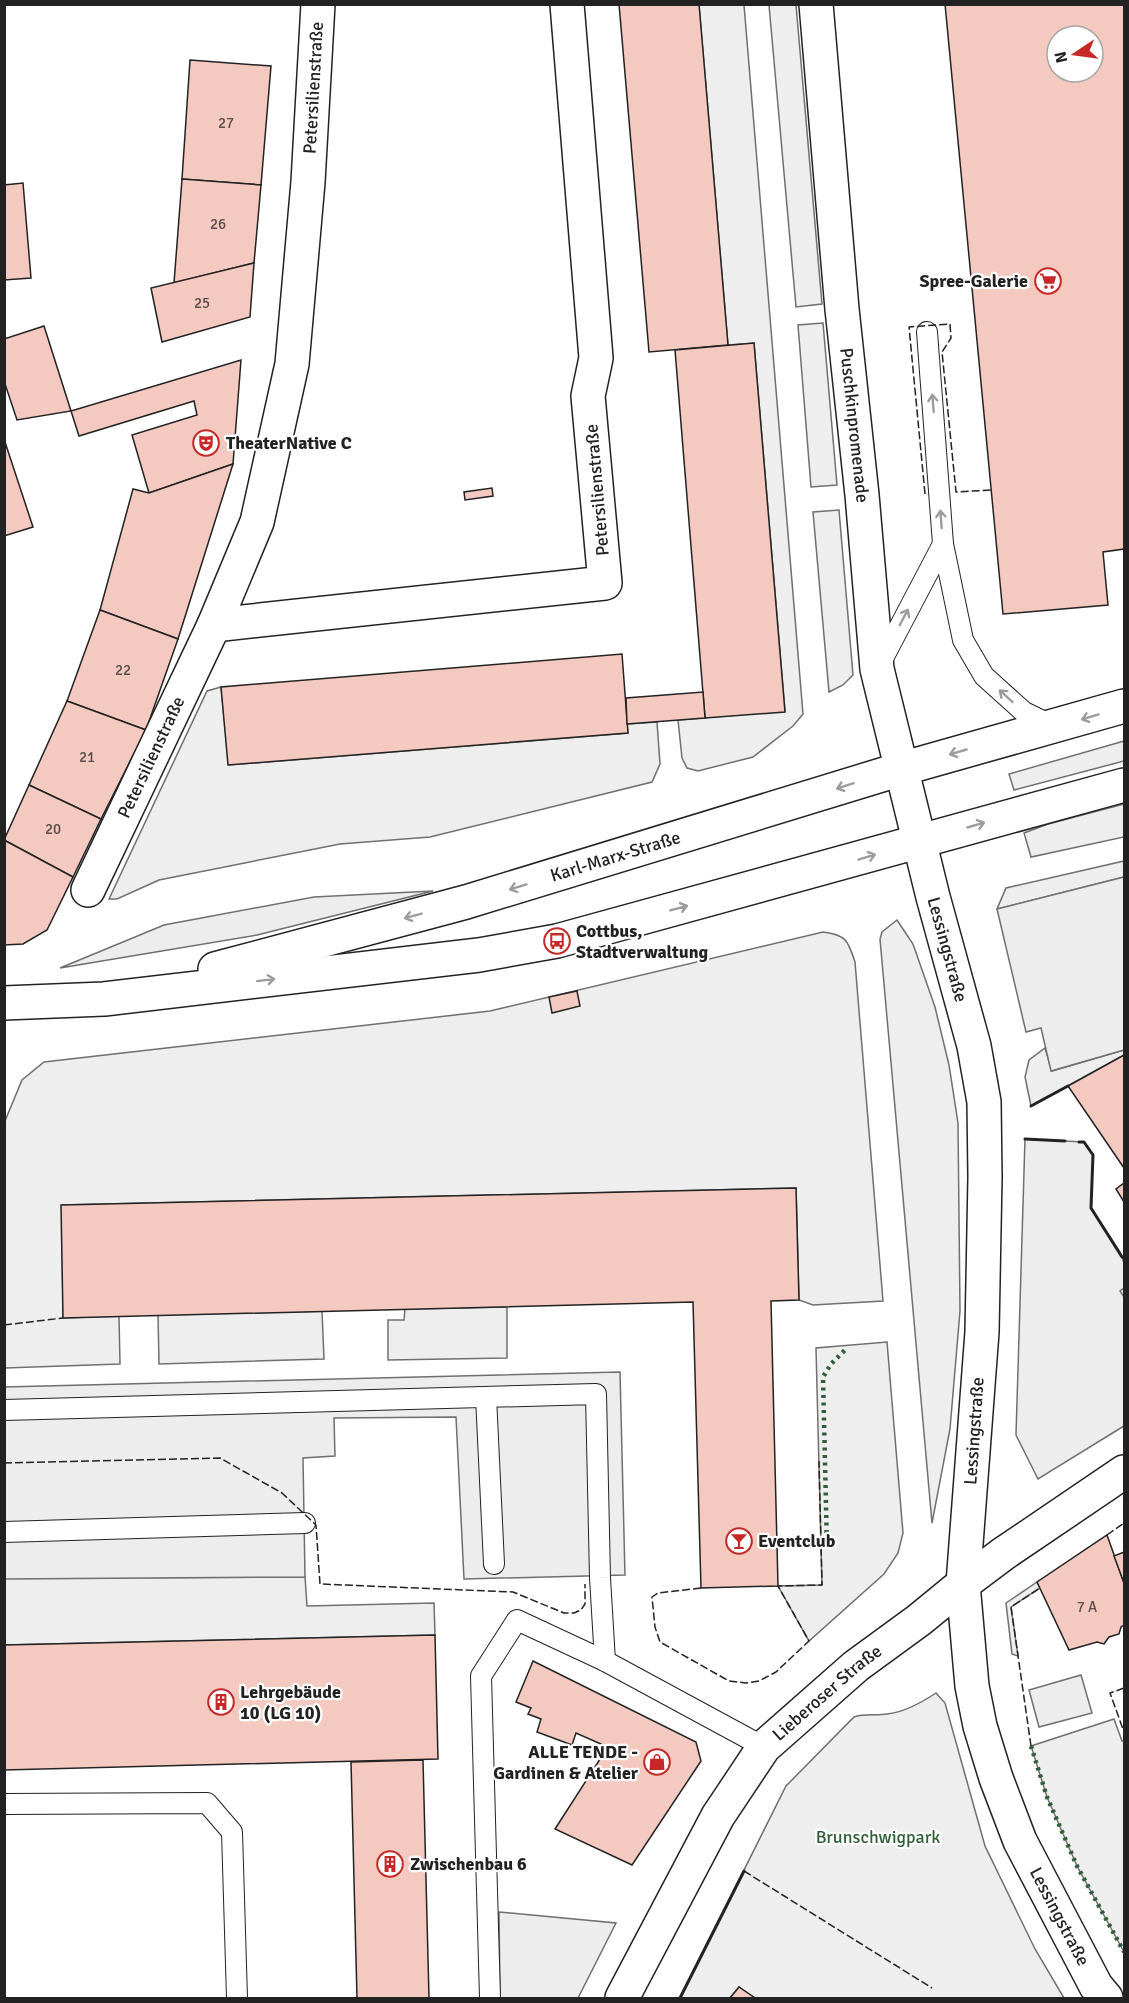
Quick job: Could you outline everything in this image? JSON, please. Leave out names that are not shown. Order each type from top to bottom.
[{"type":"street","name":"Petersilienstraße","points":[[88,890],[214,625],[257,522],[292,364],[308,182],[318,4]]},
{"type":"street","name":"Petersilienstraße","points":[[214,625],[605,583],[588,396],[596,358],[567,4]]},
{"type":"street","name":"Puschkinpromenade","points":[[816,4],[842,309],[862,495],[877,669],[920,841]]},
{"type":"street","name":"Karl-Marx-Straße","points":[[104,999],[466,902],[901,769],[1125,706]]},
{"type":"street","name":"Karl-Marx-Straße","points":[[20,1003],[104,999],[479,955],[557,942],[1125,785]]},
{"type":"street","name":"Lessingstraße","points":[[920,841],[974,1046],[984,1102],[982,1332],[963,1584],[972,1686],[980,1726],[996,1779],[1020,1841],[1096,1986],[1106,1998]]},
{"type":"street","name":"Lieberoser Straße","points":[[622,1998],[718,1816],[764,1747],[856,1666],[919,1620],[963,1584],[1003,1554],[1125,1472]]},
{"type":"lane","points":[[927,332],[943,544],[963,640],[984,676],[1024,712],[1055,727]]},
{"type":"lane","points":[[877,669],[943,544]]},
{"type":"lane","points":[[4,1410],[596,1394],[600,1578],[605,1661]]},
{"type":"lane","points":[[486,1397],[494,1564]]},
{"type":"lane","points":[[4,1532],[305,1523]]},
{"type":"lane","points":[[490,1998],[481,1676],[517,1620],[605,1661],[764,1747]]},
{"type":"lane","points":[[4,1804],[207,1803],[232,1832],[237,1998]]},
{"type":"green space","points":[[699,5],[744,5],[803,714],[793,726],[753,757],[698,771],[687,768],[682,758],[678,720],[785,711],[754,343],[728,345]]},
{"type":"green space","points":[[769,5],[796,5],[822,304],[796,307]]},
{"type":"green space","points":[[823,323],[837,485],[811,487],[798,325]]},
{"type":"green space","points":[[839,510],[853,675],[843,685],[829,692],[813,512]]},
{"type":"green space","points":[[221,687],[229,765],[628,733],[627,724],[657,722],[660,764],[652,782],[430,837],[340,844],[159,880],[117,899],[109,899],[207,691]]},
{"type":"green space","points":[[1124,741],[1124,761],[1014,790],[1009,774]]},
{"type":"green space","points":[[1124,804],[1124,837],[1031,857],[1024,833],[1048,824]]},
{"type":"green space","points":[[1124,861],[1124,877],[997,909],[1006,888]]},
{"type":"green space","points":[[897,920],[913,944],[935,1007],[949,1065],[958,1123],[960,1311],[950,1429],[932,1523],[880,939],[882,932]]},
{"type":"green space","points":[[823,932],[837,935],[845,940],[855,962],[883,1301],[813,1305],[799,1300],[796,1188],[62,1205],[63,1318],[119,1316],[120,1364],[5,1368],[5,1121],[22,1080],[44,1062],[490,1011]]},
{"type":"green space","points":[[1045,1048],[1052,1071],[1124,1050],[1124,1055],[1031,1106],[1025,1077],[1029,1060]]},
{"type":"green space","points":[[507,1307],[507,1358],[388,1360],[388,1320],[404,1320],[405,1309]]},
{"type":"green space","points":[[322,1311],[324,1359],[159,1364],[158,1315]]},
{"type":"green space","points":[[887,1342],[903,1533],[898,1553],[884,1574],[809,1641],[778,1586],[822,1585],[816,1348]]},
{"type":"green space","points":[[305,1577],[307,1606],[434,1603],[435,1635],[5,1645],[4,1578]]},
{"type":"green space","points":[[1037,1582],[1040,1588],[1011,1607],[1018,1656],[1012,1654],[1006,1603]]},
{"type":"green space","name":"Brunschwigpark","points":[[936,1693],[945,1703],[985,1846],[1035,1949],[1064,1998],[755,1998],[739,1987],[730,1998],[680,1998],[786,1786],[854,1717],[900,1711],[919,1704]]},
{"type":"green space","points":[[1114,1719],[1122,1741],[1124,1741],[1124,1952],[1077,1866],[1047,1797],[1031,1746]]},
{"type":"shaded area","points":[[1124,877],[1124,1050],[1051,1071],[1041,1028],[1026,1032],[997,909]]},
{"type":"shaded area","points":[[433,891],[257,935],[60,968],[164,925],[314,897]]},
{"type":"shaded area","points":[[1025,1139],[1084,1142],[1093,1155],[1091,1208],[1120,1252],[1124,1263],[1124,1288],[1120,1291],[1124,1297],[1124,1426],[1038,1479],[1016,1435]]},
{"type":"shaded area","points":[[620,1372],[625,1575],[464,1579],[456,1417],[334,1418],[335,1456],[303,1458],[305,1577],[5,1579],[4,1387]]},
{"type":"shaded area","points":[[1081,1675],[1092,1713],[1039,1727],[1029,1690]]},
{"type":"shaded area","points":[[499,1912],[616,1923],[578,1998],[500,1998]]},
{"type":"building","points":[[619,4],[699,4],[728,345],[649,352]]},
{"type":"building","name":"Spree-Galerie","points":[[945,4],[1124,4],[1124,549],[1103,552],[1108,605],[1003,614]]},
{"type":"building","points":[[190,60],[271,66],[261,185],[182,179]]},
{"type":"building","points":[[182,179],[261,185],[254,263],[174,283]]},
{"type":"building","points":[[23,183],[31,278],[4,280],[4,185]]},
{"type":"building","points":[[254,263],[250,317],[162,342],[151,288]]},
{"type":"building","points":[[44,326],[71,411],[17,420],[4,381],[4,339]]},
{"type":"building","points":[[754,343],[785,712],[705,718],[675,350]]},
{"type":"building","points":[[241,360],[233,464],[149,493],[132,435],[197,415],[194,401],[79,436],[71,411]]},
{"type":"building","points":[[4,439],[33,527],[4,536]]},
{"type":"building","points":[[233,464],[178,639],[100,610],[133,489],[149,493]]},
{"type":"building","points":[[492,488],[493,496],[465,500],[464,492]]},
{"type":"building","points":[[100,610],[178,639],[146,730],[67,701]]},
{"type":"building","points":[[622,654],[628,733],[228,765],[221,687]]},
{"type":"building","points":[[703,692],[705,718],[627,724],[626,698]]},
{"type":"building","points":[[67,701],[146,730],[101,819],[29,785]]},
{"type":"building","points":[[29,785],[101,819],[73,877],[4,840]]},
{"type":"building","points":[[4,840],[73,877],[47,930],[23,944],[4,945]]},
{"type":"building","points":[[577,991],[580,1006],[552,1013],[549,997]]},
{"type":"building","points":[[1124,1055],[1124,1168],[1068,1086]]},
{"type":"building","points":[[1124,1183],[1124,1202],[1116,1189]]},
{"type":"building","points":[[796,1188],[799,1300],[771,1301],[778,1586],[701,1588],[693,1302],[63,1318],[61,1205]]},
{"type":"building","points":[[1107,1535],[1124,1583],[1124,1625],[1119,1634],[1109,1637],[1104,1644],[1097,1642],[1069,1650],[1037,1582]]},
{"type":"building","points":[[1124,1552],[1124,1583],[1114,1556]]},
{"type":"building","name":"Lehrgebäude 10 (LG 10)","points":[[435,1635],[438,1759],[4,1770],[4,1645]]},
{"type":"building","points":[[533,1661],[696,1742],[701,1761],[632,1865],[555,1829],[602,1756],[610,1748],[576,1733],[572,1745],[537,1732],[541,1719],[528,1714],[531,1708],[516,1702]]},
{"type":"building","name":"Zwischenbau 6","points":[[423,1760],[429,1998],[357,1998],[351,1762]]},
{"type":"building","points":[[739,1987],[755,1998],[730,1998]]},
{"type":"hedge","points":[[827,1548],[823,1377],[831,1364],[846,1349]]},
{"type":"hedge","points":[[1031,1746],[1047,1797],[1077,1866],[1124,1952]]},
{"type":"fence","points":[[925,494],[909,327],[950,324],[951,338],[942,352],[956,492],[991,490]]},
{"type":"fence","points":[[4,1325],[63,1318]]},
{"type":"fence","points":[[4,1463],[220,1458],[282,1493],[316,1525],[320,1584],[513,1592],[564,1613],[581,1610],[585,1604],[585,1584]]},
{"type":"fence","points":[[701,1588],[658,1593],[652,1597],[655,1627],[660,1642],[729,1681],[746,1683],[759,1681],[776,1672],[809,1641],[778,1586],[822,1585],[819,1461]]},
{"type":"fence","points":[[1107,1535],[1124,1523]]},
{"type":"fence","points":[[1031,1746],[1011,1607],[1040,1588]]},
{"type":"fence","points":[[1124,1688],[1110,1693],[1124,1732]]},
{"type":"fence","points":[[744,1871],[932,1988]]},
{"type":"wall","points":[[1031,1106],[1068,1086]]},
{"type":"wall","points":[[1025,1139],[1065,1141]]},
{"type":"wall","points":[[1079,1142],[1084,1142],[1093,1155],[1091,1208],[1122,1257]]},
{"type":"wall","points":[[680,1998],[744,1871]]},
{"type":"place","name":"Spree-Galerie","points":[[1048,281]]},
{"type":"place","name":"TheaterNative C","points":[[206,443]]},
{"type":"place","name":"Cottbus, Stadtverwaltung","points":[[557,941]]},
{"type":"place","name":"Eventclub","points":[[739,1541]]},
{"type":"place","name":"Lehrgebäude 10 (LG 10)","points":[[221,1702]]},
{"type":"place","name":"ALLE TENDE - Gardinen & Atelier","points":[[657,1762]]},
{"type":"place","name":"Zwischenbau 6","points":[[390,1864]]}]
